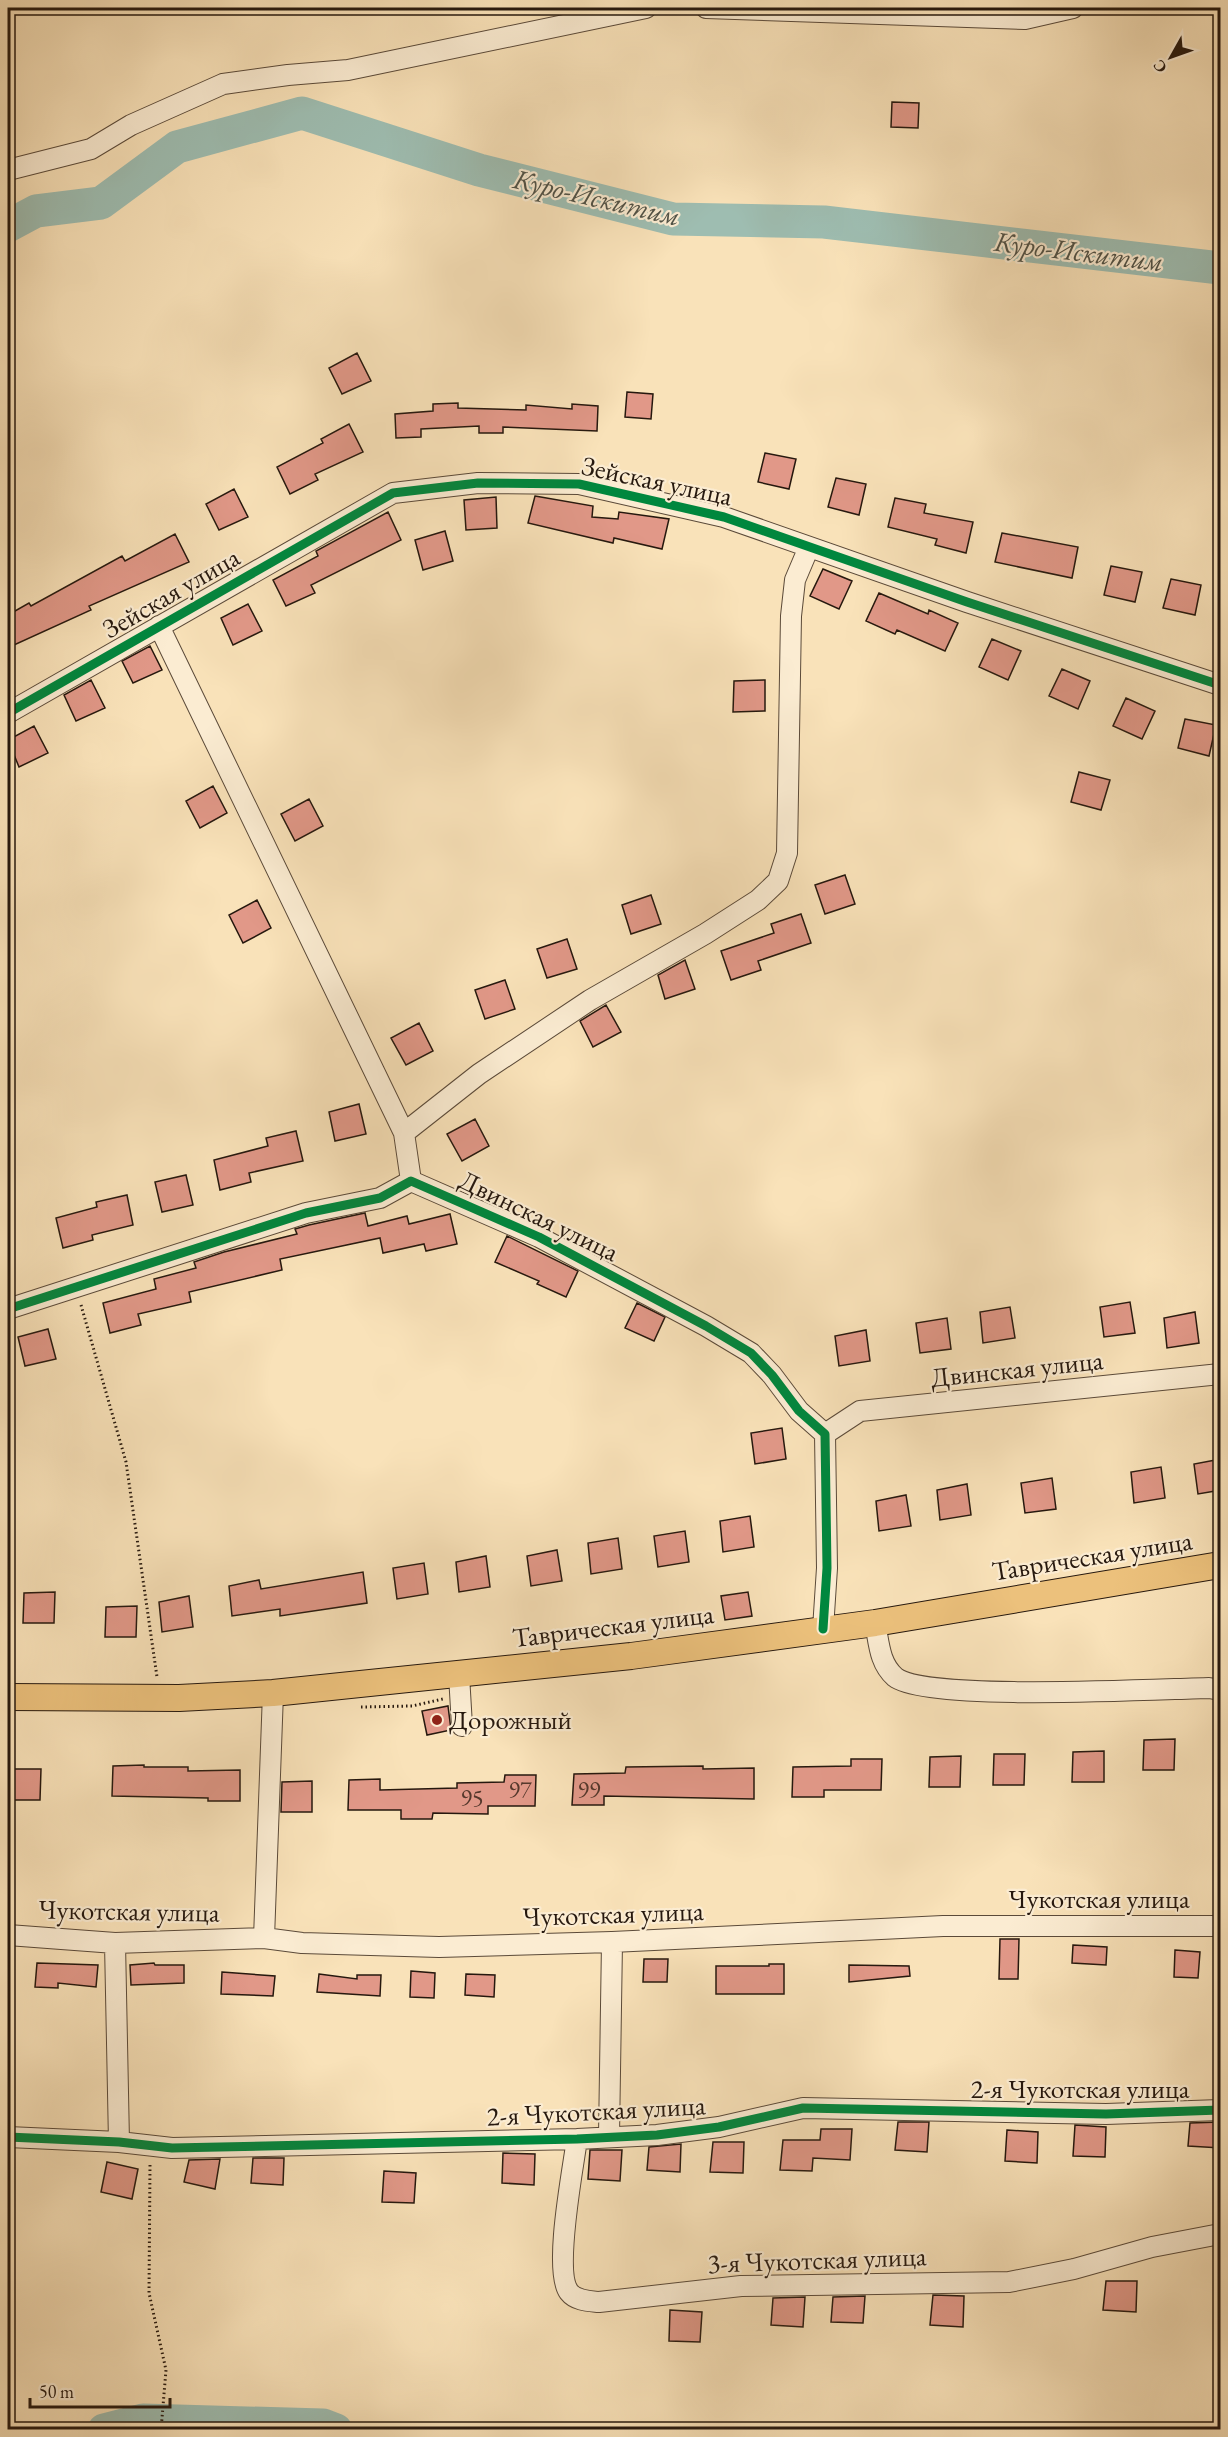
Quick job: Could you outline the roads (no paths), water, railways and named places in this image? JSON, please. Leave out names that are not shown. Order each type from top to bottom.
[{"type":"main road","name":"Таврическая улица","points":[[8,1697],[179,1698],[273,1693],[459,1675],[632,1656],[875,1623],[1221,1565]]},
{"type":"street","points":[[8,170],[91,149],[131,125],[223,84],[348,70],[646,8]]},
{"type":"street","points":[[706,8],[1025,19],[1073,8]]},
{"type":"street","name":"Зейская улица","points":[[8,713],[393,493],[478,483],[579,484],[724,517],[1000,614],[1221,686]]},
{"type":"street","points":[[404,1132],[479,1074],[590,1000],[705,934],[758,900],[778,881],[787,853],[791,616],[795,580],[809,546]]},
{"type":"street","points":[[8,1309],[306,1213],[380,1198],[411,1181],[404,1132],[159,626]]},
{"type":"street","name":"Двинская улица","points":[[411,1181],[539,1238],[706,1326],[751,1353],[772,1375],[799,1412],[825,1434],[860,1411],[1221,1374]]},
{"type":"street","points":[[823,1629],[827,1568],[825,1434]]},
{"type":"street","points":[[875,1623],[883,1663],[896,1677],[909,1684],[964,1690],[1065,1692],[1221,1690]]},
{"type":"street","points":[[459,1675],[462,1726]]},
{"type":"street","points":[[264,1938],[273,1693]]},
{"type":"street","name":"Чукотская улица","points":[[8,1935],[116,1943],[264,1938],[302,1944],[439,1947],[612,1942],[943,1926],[1221,1926]]},
{"type":"street","points":[[609,2136],[612,1942]]},
{"type":"street","points":[[116,1943],[119,2142]]},
{"type":"street","name":"2-я Чукотская улица","points":[[8,2137],[119,2142],[172,2148],[578,2139],[657,2135],[719,2127],[803,2108],[1106,2114],[1221,2110]]},
{"type":"street","name":"3-я Чукотская улица","points":[[578,2139],[561,2259],[565,2285],[570,2294],[588,2301],[599,2302],[741,2286],[1009,2282],[1074,2269],[1152,2247],[1221,2234]]},
{"type":"waterway","name":"Куро-Искитим","points":[[8,226],[36,211],[101,203],[177,147],[302,113],[479,170],[673,219],[824,222],[1220,268]]},
{"type":"waterway","points":[[104,2430],[143,2420],[323,2425],[336,2430]]},
{"type":"place","name":"Дорожный","points":[[437,1720]]}]
